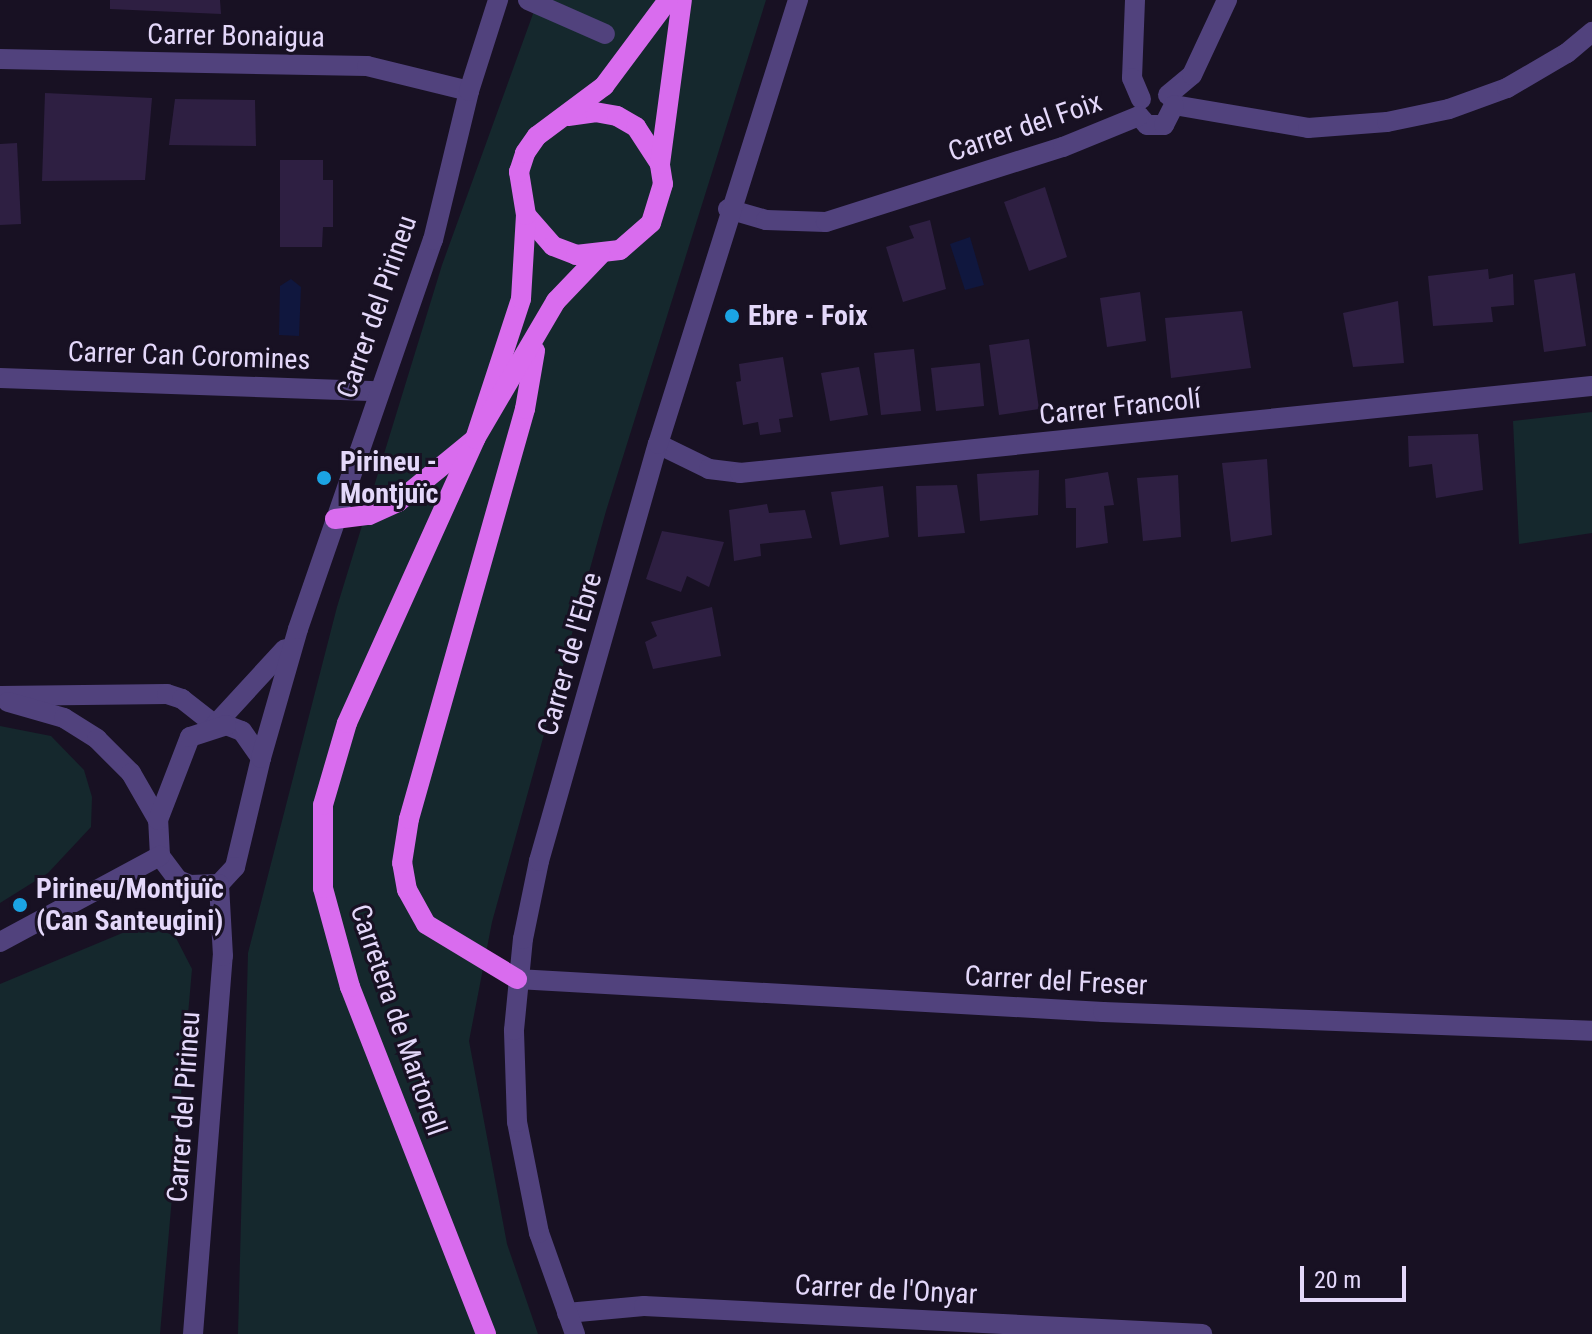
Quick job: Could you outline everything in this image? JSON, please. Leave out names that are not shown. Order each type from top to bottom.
[{"type":"main road","points":[[335,519],[369,515],[398,502],[475,439],[521,299],[526,215],[519,192],[525,153],[537,136],[604,86],[668,0]]},
{"type":"main road","points":[[526,215],[553,246],[576,255],[600,255],[620,250],[651,223],[660,205],[660,164],[682,0]]},
{"type":"main road","points":[[561,118],[595,112],[617,116],[636,127],[660,164]]},
{"type":"main road","name":"Carretera de Martorell","points":[[486,1334],[350,987],[323,888],[320,832],[327,786],[347,723],[475,439],[537,340],[556,301],[600,255]]},
{"type":"main road","points":[[517,979],[426,924],[407,890],[402,863],[409,819],[525,409],[537,340]]},
{"type":"street","name":"Carrer del Pirineu","points":[[193,1334],[223,956],[219,884],[235,867],[261,758],[298,629],[377,391],[433,240],[469,91],[498,0]]},
{"type":"street","points":[[528,0],[605,34]]},
{"type":"street","name":"Carrer de l'Ebre","points":[[575,1334],[524,1171],[514,1079],[517,979],[539,861],[658,444],[728,209],[798,0]]},
{"type":"street","points":[[1135,0],[1132,78],[1140,107],[1157,90],[1171,100],[1308,128],[1387,122],[1449,109],[1507,88],[1567,53],[1592,32]]},
{"type":"street","points":[[1171,100],[1192,75],[1227,0]]},
{"type":"street","name":"Carrer Bonaigua","points":[[0,59],[367,66],[469,91]]},
{"type":"street","name":"Carrer del Foix","points":[[728,209],[766,220],[826,222],[1063,147],[1140,107],[1147,125],[1164,125],[1171,100]]},
{"type":"street","name":"Carrer Can Coromines","points":[[0,378],[377,391]]},
{"type":"street","name":"Carrer Francolí","points":[[658,444],[709,469],[754,472],[1592,386]]},
{"type":"street","name":"Carrer del Pirineu","points":[[160,856],[158,820],[183,749],[200,730],[215,725],[274,667],[298,629]]},
{"type":"street","points":[[0,698],[167,694],[182,699],[215,725],[242,731],[261,758]]},
{"type":"street","points":[[0,698],[64,718],[97,739],[131,773],[158,820]]},
{"type":"street","points":[[0,942],[160,856],[178,880],[190,885],[219,884]]},
{"type":"street","name":"Carrer del Freser","points":[[517,979],[1103,1012],[1592,1031]]},
{"type":"street","name":"Carrer de l'Onyar","points":[[567,1313],[644,1306],[1202,1334]]},
{"type":"green space","points":[[538,0],[766,0],[606,511],[492,922],[469,1041],[507,1244],[538,1334],[238,1334],[248,953],[337,607],[442,265]]},
{"type":"green space","points":[[1592,412],[1592,533],[1519,544],[1513,421]]},
{"type":"green space","points":[[0,726],[51,736],[84,770],[92,797],[91,827],[48,873],[0,903]]},
{"type":"green space","points":[[144,924],[175,936],[192,969],[160,1334],[0,1334],[0,984]]},
{"type":"water","points":[[970,237],[984,285],[965,290],[950,244]]},
{"type":"water","points":[[291,279],[301,287],[299,336],[279,335],[280,286]]},
{"type":"building","points":[[110,0],[220,0],[221,14],[110,9]]},
{"type":"building","points":[[45,93],[152,98],[145,180],[42,181]]},
{"type":"building","points":[[175,99],[255,100],[256,146],[169,145]]},
{"type":"building","points":[[17,143],[21,224],[0,225],[0,144]]},
{"type":"building","points":[[280,160],[323,160],[323,180],[333,180],[333,227],[323,227],[322,247],[280,247]]},
{"type":"building","points":[[1045,187],[1067,257],[1029,271],[1004,202]]},
{"type":"building","points":[[930,220],[946,289],[903,302],[886,247],[914,238],[909,226]]},
{"type":"building","points":[[1488,269],[1489,279],[1513,274],[1514,305],[1491,307],[1493,322],[1433,326],[1428,276]]},
{"type":"building","points":[[1575,273],[1586,346],[1544,352],[1534,280]]},
{"type":"building","points":[[1140,292],[1146,341],[1107,347],[1100,298]]},
{"type":"building","points":[[1398,301],[1404,363],[1353,367],[1343,313]]},
{"type":"building","points":[[1242,311],[1251,368],[1171,378],[1165,318]]},
{"type":"building","points":[[1029,339],[1039,409],[999,415],[989,345]]},
{"type":"building","points":[[914,349],[921,411],[881,415],[874,353]]},
{"type":"building","points":[[783,357],[793,417],[779,419],[781,432],[760,435],[758,422],[743,425],[736,382],[741,381],[739,364]]},
{"type":"building","points":[[980,363],[984,406],[936,411],[931,368]]},
{"type":"building","points":[[859,367],[868,415],[830,421],[821,373]]},
{"type":"building","points":[[1478,434],[1483,490],[1436,498],[1432,464],[1409,467],[1408,436]]},
{"type":"building","points":[[1267,459],[1272,535],[1231,542],[1222,463]]},
{"type":"building","points":[[1039,470],[1038,515],[980,521],[977,474]]},
{"type":"building","points":[[1108,472],[1114,505],[1104,506],[1108,543],[1076,548],[1076,508],[1066,508],[1065,479]]},
{"type":"building","points":[[1178,475],[1181,537],[1143,541],[1137,478]]},
{"type":"building","points":[[957,485],[965,533],[918,537],[916,486]]},
{"type":"building","points":[[883,486],[889,537],[840,545],[831,492]]},
{"type":"building","points":[[767,504],[769,513],[805,510],[812,538],[760,544],[761,556],[734,561],[729,510]]},
{"type":"building","points":[[662,531],[724,542],[709,587],[687,576],[681,592],[646,579]]},
{"type":"building","points":[[712,607],[721,656],[653,669],[645,642],[657,636],[651,622]]},
{"type":"place","name":"Ebre - Foix","points":[[732,316]]},
{"type":"place","name":"Pirineu - Montjuïc","points":[[324,478]]},
{"type":"place","name":"Pirineu/Montjuïc (Can Santeugini)","points":[[20,905]]}]
